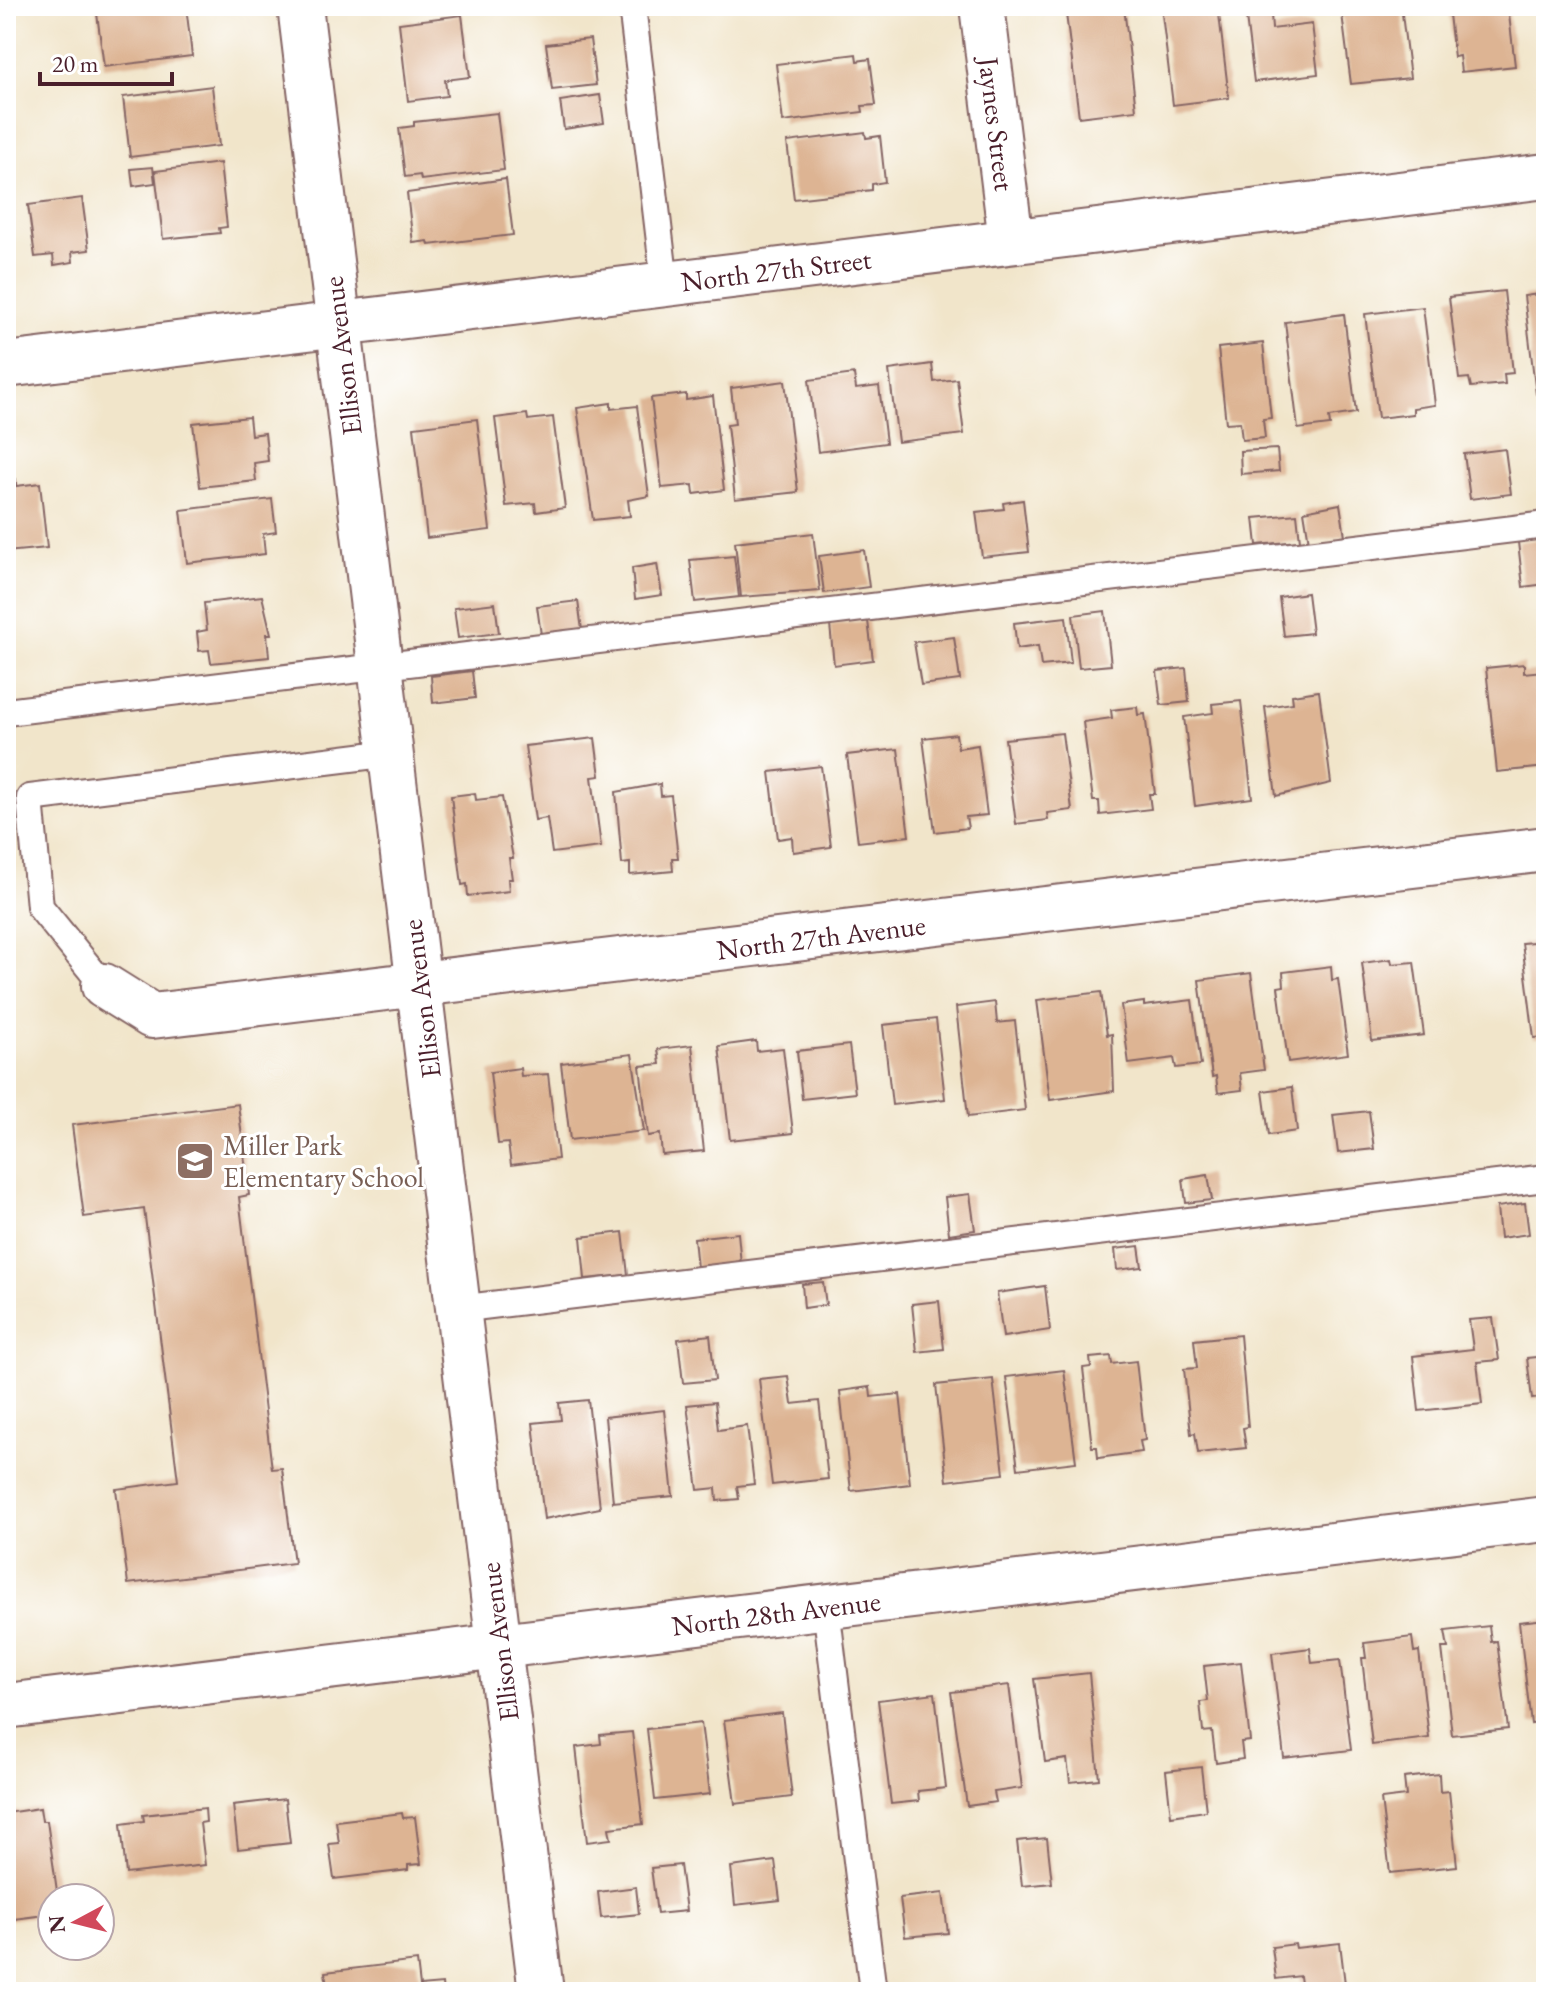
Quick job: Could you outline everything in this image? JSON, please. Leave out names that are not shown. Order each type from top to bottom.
[{"type":"street","name":"Ellison Avenue","points":[[300,6],[541,1992]]},
{"type":"street","name":"Jaynes Street","points":[[982,6],[1011,241]]},
{"type":"street","name":"North 27th Street","points":[[6,365],[1546,176]]},
{"type":"street","name":"North 27th Avenue","points":[[104,986],[152,1016],[1546,849]]},
{"type":"street","name":"North 28th Avenue","points":[[6,1706],[1546,1519]]},
{"type":"lane","points":[[632,6],[665,284]]},
{"type":"lane","points":[[6,712],[1546,525]]},
{"type":"lane","points":[[104,986],[40,907],[30,798],[391,753]]},
{"type":"lane","points":[[458,1309],[1546,1178]]},
{"type":"lane","points":[[826,1607],[873,1992]]},
{"type":"building","points":[[96,6],[186,6],[192,56],[104,67]]},
{"type":"building","points":[[1065,6],[1089,6],[1089,11],[1124,7],[1136,110],[1079,117]]},
{"type":"building","points":[[1161,6],[1218,6],[1229,98],[1173,105]]},
{"type":"building","points":[[1341,6],[1401,6],[1410,78],[1351,84]]},
{"type":"building","points":[[1448,6],[1508,6],[1515,66],[1461,72],[1459,56],[1454,57]]},
{"type":"building","points":[[1271,14],[1272,29],[1312,24],[1318,74],[1254,82],[1246,17]]},
{"type":"building","points":[[462,15],[470,77],[445,80],[447,96],[408,101],[399,23]]},
{"type":"building","points":[[590,39],[596,85],[552,90],[546,44]]},
{"type":"building","points":[[856,54],[857,61],[870,59],[876,105],[862,106],[863,112],[783,122],[776,64]]},
{"type":"building","points":[[212,86],[219,146],[130,157],[123,97]]},
{"type":"building","points":[[600,95],[604,123],[564,129],[560,101]]},
{"type":"building","points":[[497,113],[504,170],[421,180],[420,175],[405,177],[399,128],[414,126],[414,122]]},
{"type":"building","points":[[865,132],[866,138],[880,136],[885,182],[872,184],[872,190],[794,199],[787,142]]},
{"type":"building","points":[[220,163],[227,227],[219,228],[220,233],[163,239],[155,171]]},
{"type":"building","points":[[153,167],[155,183],[133,186],[131,169]]},
{"type":"building","points":[[506,179],[513,235],[429,245],[428,241],[413,243],[407,193]]},
{"type":"building","points":[[82,198],[89,250],[72,252],[73,262],[54,265],[53,255],[35,257],[28,205]]},
{"type":"building","points":[[1504,291],[1513,373],[1504,374],[1505,384],[1471,387],[1469,378],[1459,379],[1449,297]]},
{"type":"building","points":[[1546,293],[1546,393],[1536,394],[1524,296]]},
{"type":"building","points":[[1423,307],[1435,405],[1413,408],[1413,414],[1378,418],[1365,314]]},
{"type":"building","points":[[1344,314],[1356,413],[1329,417],[1330,425],[1298,429],[1285,322]]},
{"type":"building","points":[[1263,343],[1271,418],[1263,419],[1265,438],[1242,440],[1240,422],[1226,423],[1218,348]]},
{"type":"building","points":[[932,364],[934,382],[957,379],[964,434],[898,442],[889,370]]},
{"type":"building","points":[[854,374],[856,389],[879,386],[886,443],[818,452],[809,380]]},
{"type":"building","points":[[785,381],[798,492],[735,499],[727,425],[735,424],[731,388]]},
{"type":"building","points":[[686,394],[686,400],[713,396],[724,490],[694,494],[693,485],[662,488],[651,398]]},
{"type":"building","points":[[611,403],[611,409],[637,406],[649,496],[628,500],[630,516],[593,520],[577,408]]},
{"type":"building","points":[[527,414],[528,420],[553,417],[565,508],[536,512],[535,503],[506,506],[495,418]]},
{"type":"building","points":[[249,417],[251,435],[265,433],[268,461],[254,463],[256,481],[200,487],[193,423]]},
{"type":"building","points":[[477,419],[490,530],[427,538],[414,427]]},
{"type":"building","points":[[1277,449],[1279,471],[1241,474],[1240,451]]},
{"type":"building","points":[[1505,449],[1511,494],[1470,499],[1464,454]]},
{"type":"building","points":[[16,479],[16,486],[40,483],[47,548],[6,552],[6,480]]},
{"type":"building","points":[[272,499],[276,532],[263,534],[265,554],[187,563],[181,510]]},
{"type":"building","points":[[1023,500],[1029,552],[982,557],[976,512],[1004,509],[1003,503]]},
{"type":"building","points":[[1340,504],[1345,536],[1309,542],[1304,511]]},
{"type":"building","points":[[1297,514],[1300,541],[1257,545],[1254,518]]},
{"type":"building","points":[[813,533],[820,591],[741,597],[735,542]]},
{"type":"building","points":[[1546,538],[1546,584],[1523,587],[1518,542]]},
{"type":"building","points":[[864,550],[869,587],[824,593],[819,556]]},
{"type":"building","points":[[734,556],[739,597],[695,602],[690,560]]},
{"type":"building","points":[[657,564],[662,595],[635,599],[632,568]]},
{"type":"building","points":[[1307,593],[1312,633],[1284,636],[1279,597]]},
{"type":"building","points":[[262,596],[271,634],[267,634],[269,657],[211,663],[209,650],[199,651],[197,632],[207,630],[204,603]]},
{"type":"building","points":[[578,601],[582,630],[541,635],[537,606]]},
{"type":"building","points":[[495,603],[499,633],[458,638],[454,608]]},
{"type":"building","points":[[1105,611],[1111,665],[1079,668],[1073,615]]},
{"type":"building","points":[[1066,617],[1071,663],[1041,666],[1038,646],[1017,649],[1014,623]]},
{"type":"building","points":[[868,621],[873,660],[834,665],[830,625]]},
{"type":"building","points":[[954,637],[960,680],[921,685],[914,642]]},
{"type":"building","points":[[1524,664],[1524,673],[1543,671],[1546,767],[1497,772],[1486,668]]},
{"type":"building","points":[[1186,668],[1189,702],[1161,705],[1157,671]]},
{"type":"building","points":[[472,671],[475,698],[433,703],[431,676]]},
{"type":"building","points":[[1319,691],[1331,783],[1276,796],[1265,707],[1293,703],[1292,695]]},
{"type":"building","points":[[1241,701],[1252,798],[1195,806],[1184,717],[1213,713],[1212,704]]},
{"type":"building","points":[[1137,707],[1138,715],[1145,714],[1155,794],[1149,794],[1151,809],[1100,815],[1099,801],[1093,801],[1083,722],[1112,718],[1111,710]]},
{"type":"building","points":[[1062,733],[1072,810],[1047,813],[1048,820],[1016,824],[1005,739]]},
{"type":"building","points":[[956,734],[958,748],[978,745],[987,815],[966,817],[968,828],[935,832],[923,738]]},
{"type":"building","points":[[595,738],[600,776],[592,777],[601,847],[552,853],[547,818],[535,820],[525,746]]},
{"type":"building","points":[[898,749],[909,836],[858,842],[847,755]]},
{"type":"building","points":[[821,766],[831,847],[793,852],[792,837],[778,839],[770,772]]},
{"type":"building","points":[[660,784],[661,796],[671,795],[678,858],[672,858],[673,871],[630,875],[630,863],[622,864],[616,792]]},
{"type":"building","points":[[475,793],[476,800],[502,797],[513,858],[509,858],[512,879],[508,879],[509,891],[468,896],[467,884],[462,885],[451,796]]},
{"type":"building","points":[[1546,941],[1546,1037],[1534,1038],[1522,943]]},
{"type":"building","points":[[1391,959],[1392,964],[1414,962],[1424,1035],[1372,1041],[1362,963]]},
{"type":"building","points":[[1331,966],[1332,980],[1338,979],[1348,1054],[1288,1062],[1278,987],[1284,986],[1283,972]]},
{"type":"building","points":[[1251,973],[1264,1070],[1240,1073],[1242,1090],[1218,1093],[1216,1076],[1212,1077],[1199,980]]},
{"type":"building","points":[[1101,992],[1107,1035],[1112,1034],[1114,1091],[1050,1100],[1037,1000]]},
{"type":"building","points":[[1192,1000],[1201,1065],[1176,1068],[1174,1058],[1129,1064],[1121,1005],[1144,1002],[1144,1006]]},
{"type":"building","points":[[995,1002],[997,1023],[1015,1021],[1025,1110],[968,1117],[956,1007]]},
{"type":"building","points":[[936,1019],[945,1099],[892,1105],[883,1025]]},
{"type":"building","points":[[756,1041],[757,1051],[783,1048],[793,1133],[730,1140],[719,1046]]},
{"type":"building","points":[[692,1045],[704,1151],[662,1155],[660,1134],[648,1136],[640,1066],[660,1064],[658,1049]]},
{"type":"building","points":[[849,1045],[855,1093],[802,1099],[797,1051]]},
{"type":"building","points":[[632,1054],[644,1131],[570,1140],[561,1063]]},
{"type":"building","points":[[520,1068],[521,1076],[548,1074],[558,1159],[511,1165],[508,1143],[498,1144],[490,1072]]},
{"type":"building","points":[[1292,1087],[1297,1131],[1269,1135],[1263,1091]]},
{"type":"building","points":[[238,1104],[249,1195],[239,1197],[272,1469],[282,1468],[294,1563],[128,1584],[116,1489],[178,1481],[144,1209],[84,1217],[72,1125]]},
{"type":"building","points":[[1369,1111],[1374,1149],[1338,1153],[1333,1115]]},
{"type":"building","points":[[1208,1175],[1212,1200],[1186,1203],[1183,1179]]},
{"type":"building","points":[[970,1194],[975,1230],[949,1234],[945,1197]]},
{"type":"building","points":[[1525,1203],[1529,1234],[1500,1238],[1497,1207]]},
{"type":"building","points":[[623,1232],[628,1275],[585,1279],[581,1237]]},
{"type":"building","points":[[738,1233],[741,1264],[697,1268],[694,1238]]},
{"type":"building","points":[[1139,1246],[1142,1267],[1117,1270],[1115,1249]]},
{"type":"building","points":[[823,1282],[826,1305],[804,1308],[802,1284]]},
{"type":"building","points":[[1045,1286],[1050,1330],[1003,1337],[997,1293]]},
{"type":"building","points":[[939,1301],[944,1349],[917,1352],[912,1304]]},
{"type":"building","points":[[1493,1318],[1499,1360],[1477,1362],[1482,1404],[1419,1411],[1413,1356],[1473,1349],[1469,1320]]},
{"type":"building","points":[[710,1335],[715,1380],[683,1383],[678,1339]]},
{"type":"building","points":[[1240,1335],[1248,1427],[1243,1428],[1246,1448],[1198,1453],[1195,1433],[1191,1434],[1184,1369],[1197,1368],[1194,1340]]},
{"type":"building","points":[[1111,1356],[1112,1364],[1136,1361],[1145,1440],[1140,1441],[1142,1452],[1098,1458],[1097,1447],[1092,1447],[1083,1368],[1091,1367],[1090,1358]]},
{"type":"building","points":[[1546,1356],[1546,1397],[1532,1399],[1527,1358]]},
{"type":"building","points":[[1064,1370],[1076,1462],[1018,1469],[1006,1377]]},
{"type":"building","points":[[788,1376],[792,1404],[819,1401],[828,1479],[772,1485],[759,1379]]},
{"type":"building","points":[[993,1379],[1004,1474],[947,1481],[936,1385]]},
{"type":"building","points":[[870,1387],[871,1397],[900,1394],[910,1484],[851,1491],[840,1391]]},
{"type":"building","points":[[588,1400],[600,1508],[544,1519],[533,1423],[561,1420],[559,1403]]},
{"type":"building","points":[[715,1402],[718,1430],[747,1426],[754,1484],[737,1486],[739,1499],[717,1501],[716,1488],[698,1490],[687,1405]]},
{"type":"building","points":[[664,1410],[673,1496],[613,1502],[605,1417]]},
{"type":"building","points":[[1546,1619],[1546,1722],[1531,1724],[1519,1622]]},
{"type":"building","points":[[1489,1626],[1491,1642],[1497,1641],[1508,1729],[1452,1735],[1442,1648],[1448,1648],[1445,1631]]},
{"type":"building","points":[[1412,1637],[1414,1652],[1419,1651],[1429,1738],[1372,1745],[1362,1658],[1366,1658],[1364,1643]]},
{"type":"building","points":[[1310,1648],[1312,1663],[1340,1660],[1351,1750],[1284,1758],[1272,1653]]},
{"type":"building","points":[[1241,1662],[1250,1741],[1241,1742],[1243,1759],[1216,1763],[1212,1731],[1203,1732],[1200,1702],[1208,1701],[1204,1666]]},
{"type":"building","points":[[1089,1673],[1099,1779],[1070,1782],[1067,1759],[1045,1762],[1034,1679]]},
{"type":"building","points":[[1009,1685],[1022,1788],[994,1792],[996,1802],[967,1806],[951,1692]]},
{"type":"building","points":[[935,1693],[946,1788],[918,1791],[919,1801],[891,1804],[878,1700]]},
{"type":"building","points":[[782,1713],[792,1797],[735,1804],[724,1720]]},
{"type":"building","points":[[701,1723],[710,1794],[655,1800],[647,1729]]},
{"type":"building","points":[[632,1732],[643,1824],[609,1828],[611,1839],[587,1842],[576,1747],[601,1744],[600,1735]]},
{"type":"building","points":[[1201,1767],[1206,1811],[1171,1816],[1166,1771]]},
{"type":"building","points":[[1439,1774],[1440,1792],[1449,1791],[1457,1866],[1390,1873],[1381,1799],[1406,1796],[1404,1778]]},
{"type":"building","points":[[285,1799],[290,1843],[238,1849],[233,1805]]},
{"type":"building","points":[[40,1808],[42,1821],[47,1821],[56,1882],[36,1882],[36,1916],[6,1920],[6,1813]]},
{"type":"building","points":[[205,1808],[206,1822],[200,1823],[205,1865],[126,1874],[121,1824],[144,1821],[143,1815]]},
{"type":"building","points":[[402,1813],[403,1818],[415,1817],[421,1864],[408,1865],[408,1870],[334,1879],[329,1844],[339,1843],[336,1821]]},
{"type":"building","points":[[1047,1838],[1052,1883],[1022,1886],[1017,1841]]},
{"type":"building","points":[[775,1861],[780,1900],[735,1905],[731,1867]]},
{"type":"building","points":[[680,1865],[686,1911],[657,1914],[651,1868]]},
{"type":"building","points":[[636,1887],[639,1914],[601,1918],[598,1892]]},
{"type":"building","points":[[943,1893],[948,1933],[905,1937],[900,1898]]},
{"type":"building","points":[[1340,1943],[1346,1992],[1302,1992],[1300,1976],[1276,1979],[1272,1947],[1295,1944],[1296,1948]]},
{"type":"building","points":[[417,1961],[420,1986],[442,1984],[443,1992],[328,1992],[325,1972]]},
{"type":"place","name":"Miller Park Elementary School","points":[[195,1161]]}]
